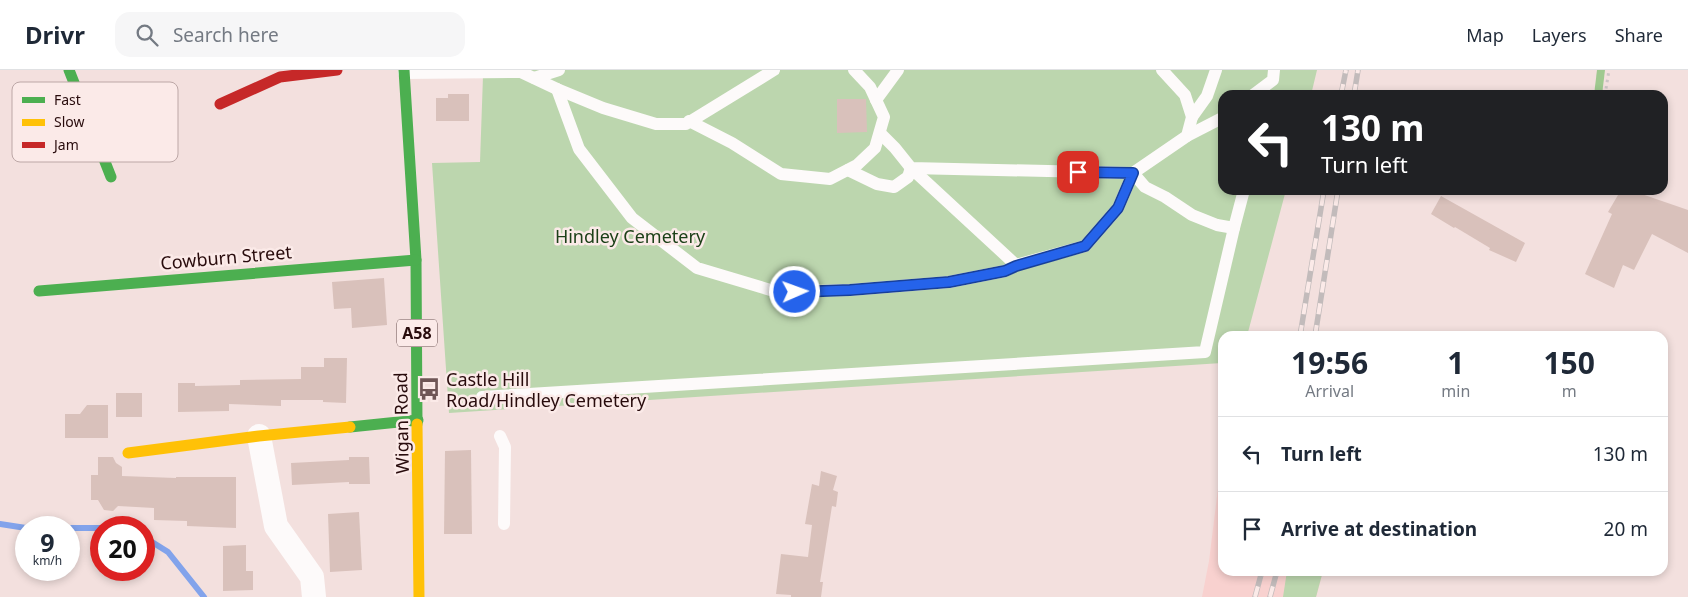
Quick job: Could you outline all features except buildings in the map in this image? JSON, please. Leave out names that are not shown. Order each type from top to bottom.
[{"type":"main road","points":[[69,70],[74,82]]},
{"type":"main road","points":[[220,104],[280,77],[337,70]]},
{"type":"main road","name":"Wigan Road","points":[[404,71],[416,260],[420,597]]},
{"type":"main road","points":[[105,162],[111,177]]},
{"type":"main road","name":"Cowburn Street","points":[[40,291],[416,260]]},
{"type":"main road","points":[[128,453],[259,436],[418,420]]},
{"type":"street","points":[[259,436],[276,526],[312,577],[314,597]]},
{"type":"lane","points":[[534,78],[559,70]]},
{"type":"lane","points":[[404,71],[521,72],[603,108],[656,124],[686,124],[774,70]]},
{"type":"lane","points":[[689,121],[732,143],[781,174],[830,179],[857,165],[875,148],[884,116],[870,87],[854,70]]},
{"type":"lane","points":[[876,100],[898,70]]},
{"type":"lane","points":[[1162,70],[1185,95],[1192,117]]},
{"type":"lane","points":[[1187,136],[1192,117],[1207,96],[1216,70]]},
{"type":"lane","points":[[1258,90],[1273,75]]},
{"type":"lane","points":[[1270,90],[1273,75]]},
{"type":"lane","points":[[558,89],[579,149],[632,218],[697,268],[777,292],[850,290],[949,282],[1005,271],[1085,246],[1118,208],[1133,173],[1187,136],[1218,120]]},
{"type":"lane","points":[[880,133],[911,168],[1016,266]]},
{"type":"lane","points":[[848,170],[877,184],[894,187],[908,177],[911,168]]},
{"type":"lane","points":[[911,168],[1133,173],[1145,187],[1165,197],[1192,215],[1217,225],[1234,228]]},
{"type":"lane","points":[[482,397],[1205,352],[1243,195]]},
{"type":"lane","points":[[500,436],[505,446],[504,524]]},
{"type":"path","points":[[1606,90],[1609,70]]},
{"type":"shaded area","points":[[1218,488],[1218,576],[1322,576],[1316,597],[1202,597],[1209,561]]},
{"type":"green space","name":"Hindley Cemetery","points":[[527,70],[1317,70],[1312,90],[1218,90],[1218,195],[1285,195],[1248,331],[1218,331],[1218,363],[449,413],[432,163],[480,162],[483,76]]},
{"type":"green space","points":[[1597,70],[1605,70],[1603,90],[1595,90]]},
{"type":"green space","points":[[1286,576],[1322,576],[1316,597],[1283,597]]},
{"type":"waterway","points":[[0,524],[15,526]]},
{"type":"waterway","points":[[80,528],[90,528]]},
{"type":"waterway","points":[[155,544],[168,552],[204,597]]},
{"type":"railway","points":[[1342,90],[1346,70]]},
{"type":"railway","points":[[1355,90],[1358,70]]},
{"type":"railway","points":[[1301,331],[1323,195]]},
{"type":"railway","points":[[1316,331],[1337,195]]},
{"type":"railway","points":[[1255,597],[1261,576]]},
{"type":"railway","points":[[1270,597],[1276,576]]},
{"type":"traffic: fast","points":[[69,70],[74,82]]},
{"type":"traffic: fast","points":[[404,70],[416,260],[417,424]]},
{"type":"traffic: fast","points":[[105,162],[111,177]]},
{"type":"traffic: fast","points":[[39,291],[416,260]]},
{"type":"traffic: fast","points":[[350,427],[418,420]]},
{"type":"traffic: slow","points":[[417,424],[419,597]]},
{"type":"traffic: slow","points":[[128,453],[259,436],[350,427]]},
{"type":"traffic: jam","points":[[220,104],[280,77],[337,70]]},
{"type":"place","name":"Castle Hill Road/Hindley Cemetery","points":[[429,389]]},
{"type":"route","points":[[795,292],[850,290],[949,282],[1005,271],[1085,246],[1118,208],[1133,173],[1078,172]]}]
